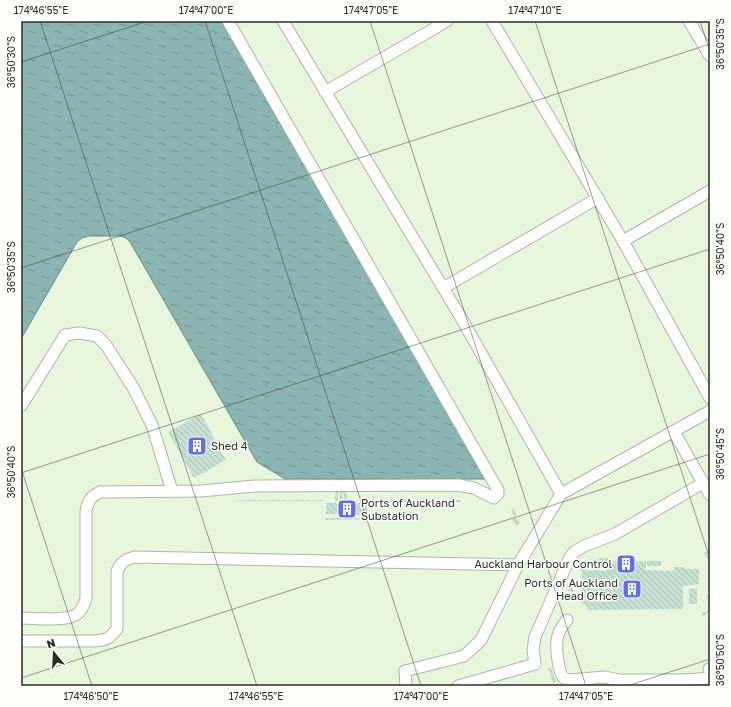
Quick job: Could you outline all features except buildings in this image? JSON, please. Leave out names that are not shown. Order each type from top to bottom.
[{"type":"street","points":[[21,618],[73,617],[83,607],[86,599],[86,511],[89,499],[100,492],[201,491],[255,486],[458,485],[474,488],[494,498],[498,494],[498,490],[228,21]]},
{"type":"street","points":[[283,21],[443,288],[561,494]]},
{"type":"street","points":[[325,92],[447,21]]},
{"type":"street","points":[[492,21],[623,241],[710,398]]},
{"type":"street","points":[[689,21],[710,56]]},
{"type":"street","points":[[623,241],[710,191]]},
{"type":"street","points":[[443,288],[598,198]]},
{"type":"street","points":[[21,406],[65,335],[79,333],[97,336],[106,345],[144,407],[152,425],[172,491]]},
{"type":"street","points":[[406,686],[405,671],[464,656],[481,640],[518,565],[561,494],[710,411]]},
{"type":"street","points":[[674,432],[710,495]]},
{"type":"street","points":[[458,686],[535,664],[533,650],[535,636],[569,559],[574,552],[584,546],[615,534],[703,483]]},
{"type":"street","points":[[21,641],[94,641],[105,640],[111,636],[117,629],[117,571],[120,564],[126,559],[135,557],[518,565]]},
{"type":"street","points":[[567,620],[560,631],[557,641],[558,661],[562,675],[565,678],[570,680],[605,677],[619,680],[685,680],[710,678]]},
{"type":"street","points":[[662,686],[685,680]]},
{"type":"water","points":[[21,21],[221,21],[485,479],[285,479],[257,462],[130,242],[126,238],[120,236],[88,236],[77,242],[21,339]]},
{"type":"place","name":"Shed 4","points":[[197,446]]},
{"type":"place","name":"Ports of Auckland Substation","points":[[347,509]]},
{"type":"place","name":"Auckland Harbour Control","points":[[626,564]]},
{"type":"place","name":"Ports of Auckland Head Office","points":[[632,589]]}]
